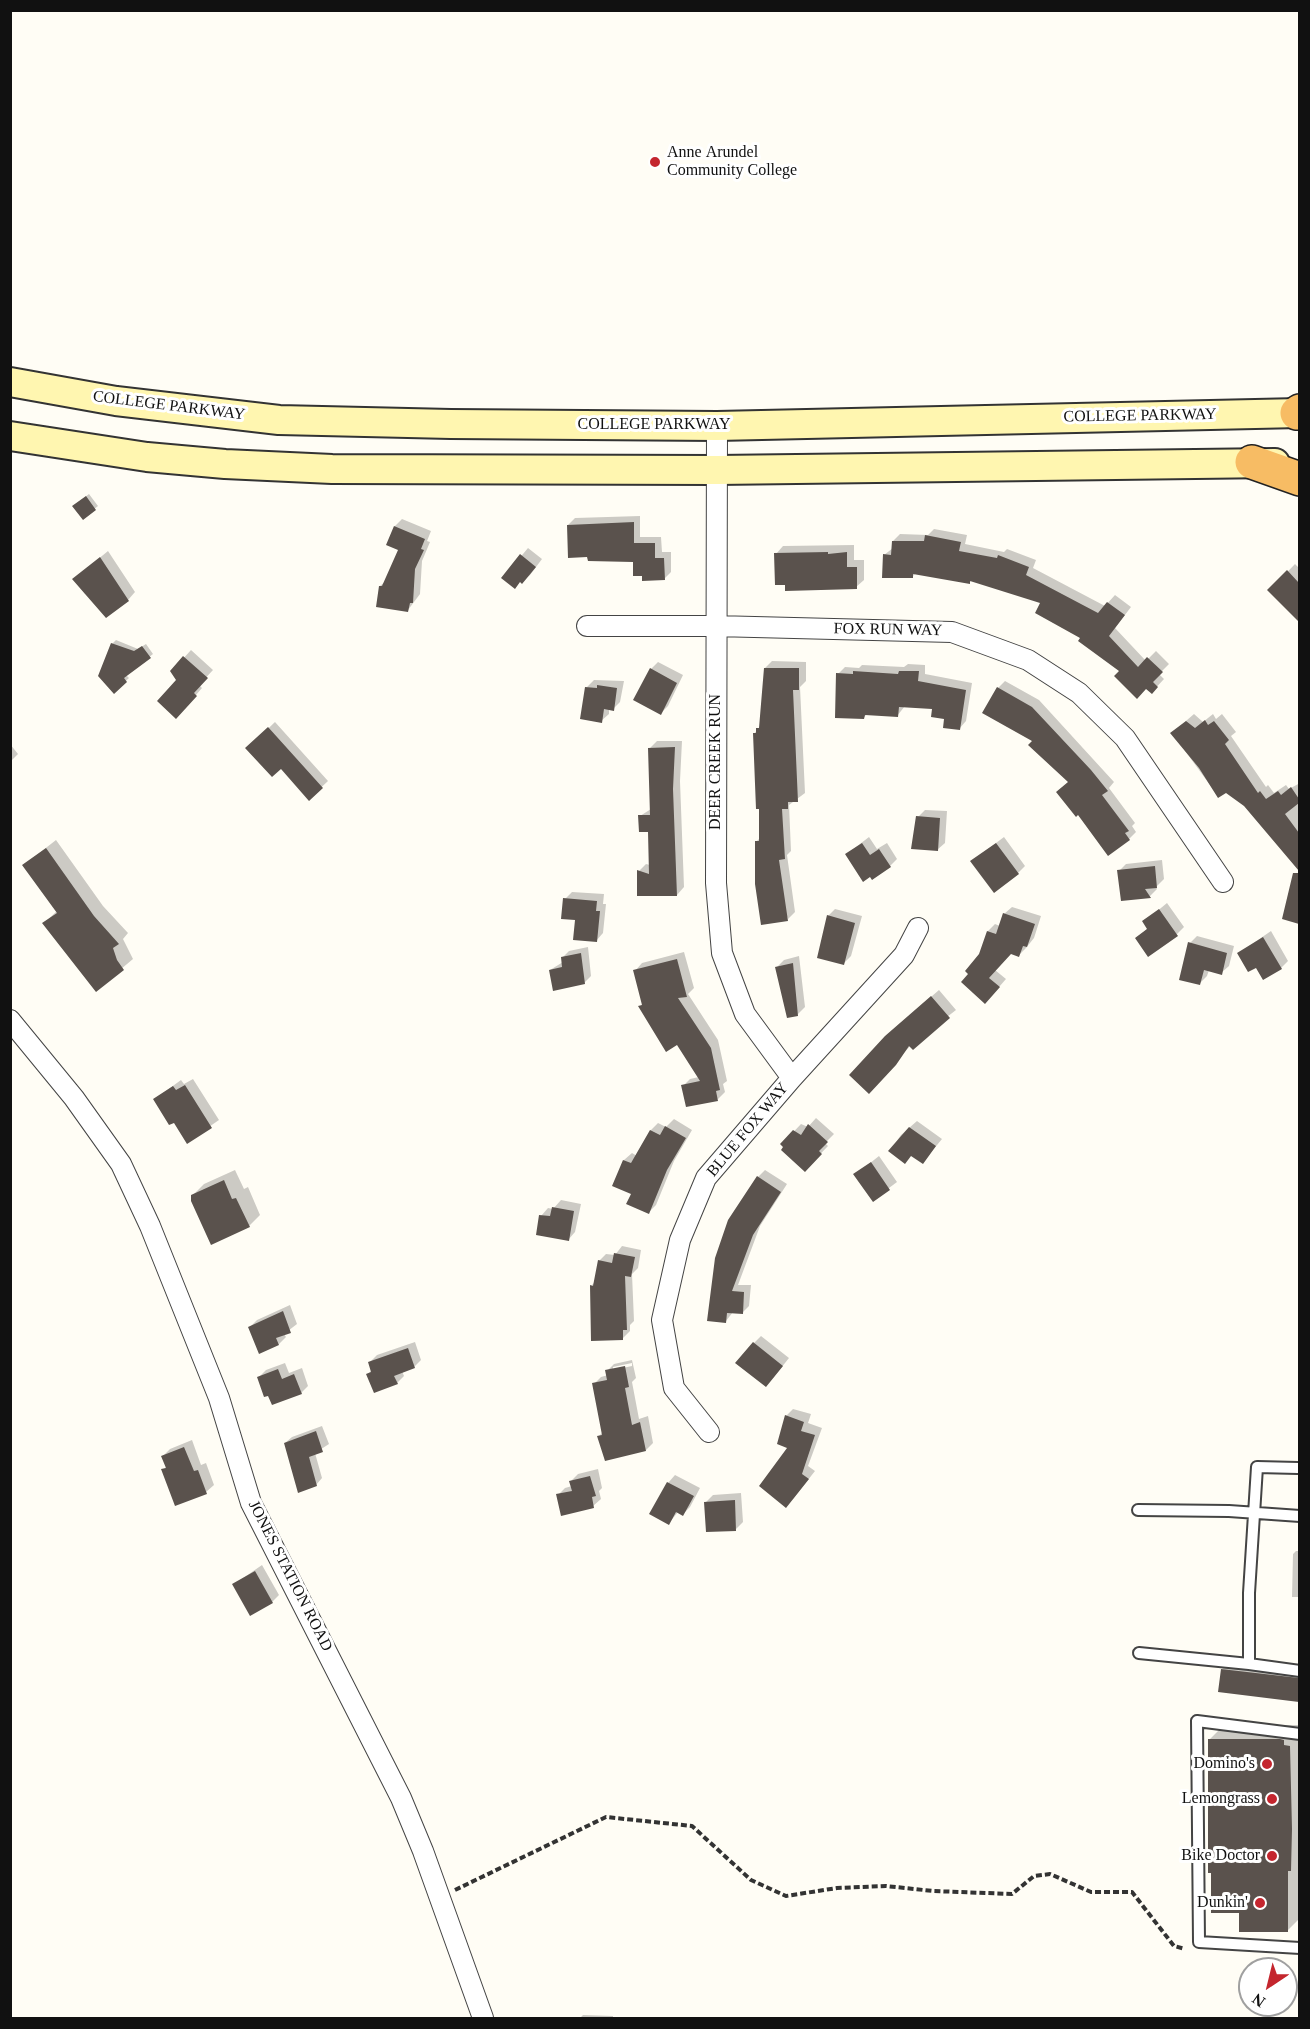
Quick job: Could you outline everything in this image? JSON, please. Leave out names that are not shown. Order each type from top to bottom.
[{"type":"highway","points":[[1252,462],[1299,479]]},
{"type":"main road","points":[[10,364],[116,401]]},
{"type":"main road","name":"COLLEGE PARKWAY","points":[[10,382],[116,401],[279,420],[717,426],[1298,412]]},
{"type":"main road","points":[[10,436],[147,457],[237,465],[332,469],[717,470],[1299,463]]},
{"type":"street","name":"DEER CREEK RUN","points":[[717,426],[716,884],[722,953],[745,1014],[792,1078]]},
{"type":"street","name":"FOX RUN WAY","points":[[587,626],[715,626],[952,632],[1028,660],[1079,693],[1125,738],[1223,882]]},
{"type":"street","name":"BLUE FOX WAY","points":[[709,1432],[674,1388],[662,1320],[675,1252],[706,1178],[792,1078],[904,955],[918,928]]},
{"type":"street","name":"JONES STATION ROAD","points":[[10,1020],[74,1098],[121,1164],[150,1226],[219,1398],[251,1503],[401,1798],[440,1897],[483,2019]]},
{"type":"lane","points":[[1249,1664],[1249,1593],[1257,1467],[1298,1468]]},
{"type":"lane","points":[[1138,1510],[1299,1516]]},
{"type":"lane","points":[[1138,1653],[1299,1671]]},
{"type":"lane","points":[[1299,1734],[1197,1721],[1199,1942],[1299,1948]]},
{"type":"path","points":[[440,1897],[606,1817],[692,1826],[751,1880],[786,1896],[837,1888],[886,1886],[944,1892],[1012,1894],[1034,1876],[1050,1874],[1091,1892],[1132,1892],[1174,1946],[1186,1950],[1199,1942]]},
{"type":"building","points":[[86,496],[96,510],[83,520],[72,506]]},
{"type":"building","points":[[634,522],[634,543],[655,543],[655,558],[664,558],[665,580],[642,581],[642,576],[633,576],[633,562],[588,561],[587,557],[568,558],[567,525]]},
{"type":"building","points":[[394,526],[425,539],[421,549],[424,550],[415,569],[413,603],[410,603],[408,612],[376,607],[379,586],[382,586],[398,550],[386,545]]},
{"type":"building","points":[[925,535],[961,542],[959,551],[997,558],[998,555],[1029,567],[1026,575],[1098,613],[1107,602],[1125,615],[1109,636],[1138,667],[1147,657],[1163,672],[1153,682],[1158,687],[1152,694],[1146,689],[1137,699],[1114,676],[1119,671],[1078,641],[1080,638],[1035,613],[1040,603],[970,581],[970,584],[913,574],[913,578],[882,578],[883,554],[891,555],[892,541],[924,541]]},
{"type":"building","points":[[828,552],[828,554],[847,552],[847,567],[857,567],[857,589],[785,591],[785,585],[775,585],[774,553]]},
{"type":"building","points":[[520,554],[536,567],[515,589],[501,578]]},
{"type":"building","points":[[100,557],[129,601],[106,618],[72,579]]},
{"type":"building","points":[[1287,570],[1299,583],[1299,622],[1267,590]]},
{"type":"building","points":[[111,643],[134,651],[142,646],[151,658],[124,678],[127,682],[114,694],[98,676]]},
{"type":"building","points":[[183,656],[208,678],[194,693],[197,696],[176,719],[157,701],[176,680],[170,671]]},
{"type":"building","points":[[650,668],[677,683],[661,715],[633,700]]},
{"type":"building","points":[[764,668],[799,668],[799,690],[793,690],[798,802],[788,802],[788,809],[782,809],[785,859],[779,860],[788,921],[761,925],[755,884],[755,841],[759,841],[759,809],[756,809],[753,733],[756,733],[756,728],[759,728]]},
{"type":"building","points":[[853,671],[898,674],[899,671],[919,671],[918,681],[966,690],[960,730],[943,728],[944,719],[931,717],[932,709],[899,707],[898,717],[865,715],[864,719],[835,718],[836,673],[853,674]]},
{"type":"building","points":[[597,685],[617,688],[614,711],[604,709],[602,723],[580,719],[585,687],[597,688]]},
{"type":"building","points":[[997,687],[1032,707],[1091,770],[1108,791],[1102,795],[1129,831],[1125,833],[1130,840],[1108,856],[1078,815],[1076,817],[1056,792],[1068,782],[1028,745],[1032,741],[982,713]]},
{"type":"building","points":[[1205,720],[1208,725],[1214,721],[1229,740],[1225,744],[1258,793],[1260,791],[1266,799],[1278,791],[1281,795],[1291,787],[1299,799],[1299,803],[1285,814],[1299,833],[1299,871],[1244,806],[1226,793],[1218,798],[1199,768],[1170,733],[1186,721],[1195,728]]},
{"type":"building","points":[[268,727],[323,788],[309,801],[281,769],[272,777],[245,748]]},
{"type":"building","points":[[675,747],[673,789],[677,896],[637,896],[637,870],[649,874],[648,832],[639,832],[638,815],[650,815],[648,748]]},
{"type":"building","points":[[916,816],[940,818],[938,851],[911,849]]},
{"type":"building","points":[[862,843],[870,855],[879,849],[891,867],[872,880],[870,877],[863,882],[845,854]]},
{"type":"building","points":[[996,843],[1019,874],[994,893],[970,861]]},
{"type":"building","points":[[46,848],[94,916],[119,944],[113,948],[124,970],[96,992],[42,923],[57,913],[22,865]]},
{"type":"building","points":[[1155,866],[1157,888],[1145,889],[1151,898],[1121,901],[1117,870]]},
{"type":"building","points":[[1293,873],[1299,873],[1299,924],[1282,919]]},
{"type":"building","points":[[563,898],[597,901],[596,911],[600,911],[597,942],[573,940],[575,920],[561,919]]},
{"type":"building","points":[[1159,909],[1178,936],[1148,957],[1135,938],[1147,929],[1142,921]]},
{"type":"building","points":[[1003,913],[1035,924],[1027,947],[1023,946],[1019,957],[1011,954],[989,978],[1000,987],[985,1004],[961,982],[968,974],[965,971],[979,954],[987,931],[996,934]]},
{"type":"building","points":[[827,915],[855,923],[844,965],[817,958]]},
{"type":"building","points":[[1263,937],[1282,969],[1263,980],[1256,968],[1248,972],[1237,953]]},
{"type":"building","points":[[1188,942],[1227,953],[1222,975],[1204,970],[1200,985],[1179,980]]},
{"type":"building","points":[[581,953],[585,984],[553,991],[549,970],[562,967],[561,957]]},
{"type":"building","points":[[677,959],[687,997],[678,998],[711,1048],[720,1090],[716,1091],[718,1101],[686,1107],[681,1085],[700,1081],[677,1045],[666,1052],[638,1006],[642,1005],[633,970]]},
{"type":"building","points":[[793,963],[798,1016],[787,1018],[775,967]]},
{"type":"building","points":[[931,996],[950,1018],[913,1050],[909,1046],[896,1065],[869,1094],[849,1075],[885,1036]]},
{"type":"building","points":[[185,1085],[212,1128],[187,1144],[174,1123],[169,1125],[153,1099],[173,1086],[176,1090]]},
{"type":"building","points":[[808,1124],[828,1142],[819,1151],[822,1154],[805,1172],[781,1150],[783,1147],[780,1144],[793,1130],[801,1135]]},
{"type":"building","points":[[665,1126],[686,1138],[667,1170],[649,1214],[626,1204],[631,1194],[612,1186],[623,1160],[631,1163],[650,1130],[660,1135]]},
{"type":"building","points":[[909,1127],[936,1146],[923,1164],[911,1156],[905,1164],[888,1151]]},
{"type":"building","points":[[871,1162],[890,1190],[873,1202],[853,1174]]},
{"type":"building","points":[[757,1176],[781,1192],[753,1235],[732,1291],[744,1292],[743,1314],[727,1313],[726,1323],[707,1321],[715,1258],[728,1220]]},
{"type":"building","points":[[224,1180],[232,1199],[236,1198],[250,1227],[211,1245],[191,1201],[191,1195]]},
{"type":"building","points":[[552,1207],[574,1211],[569,1241],[536,1235],[539,1215],[550,1216]]},
{"type":"building","points":[[614,1253],[635,1257],[631,1277],[625,1276],[627,1330],[623,1330],[623,1340],[591,1341],[590,1285],[593,1286],[598,1260],[612,1263]]},
{"type":"building","points":[[283,1311],[291,1333],[276,1338],[279,1345],[259,1354],[248,1327]]},
{"type":"building","points":[[753,1342],[783,1366],[766,1387],[735,1363]]},
{"type":"building","points":[[408,1348],[415,1368],[394,1376],[398,1384],[374,1393],[366,1374],[371,1372],[368,1362]]},
{"type":"building","points":[[625,1366],[629,1387],[625,1388],[632,1425],[640,1422],[646,1451],[605,1461],[597,1436],[602,1435],[592,1383],[607,1380],[605,1370]]},
{"type":"building","points":[[278,1369],[282,1379],[294,1374],[302,1394],[272,1405],[268,1396],[264,1397],[257,1377]]},
{"type":"building","points":[[785,1415],[804,1422],[801,1431],[815,1435],[802,1474],[809,1479],[786,1508],[759,1486],[787,1448],[777,1444]]},
{"type":"building","points":[[316,1431],[323,1452],[309,1457],[317,1486],[298,1493],[284,1443]]},
{"type":"building","points":[[184,1447],[194,1471],[198,1470],[207,1494],[175,1506],[161,1469],[166,1468],[161,1456]]},
{"type":"building","points":[[590,1476],[596,1496],[592,1497],[594,1508],[561,1516],[556,1494],[572,1491],[569,1481]]},
{"type":"building","points":[[667,1482],[694,1496],[683,1516],[676,1512],[669,1525],[649,1514]]},
{"type":"building","points":[[735,1500],[736,1531],[706,1532],[704,1502]]},
{"type":"building","points":[[255,1571],[273,1603],[250,1616],[232,1584]]},
{"type":"building","points":[[1221,1669],[1299,1678],[1299,1702],[1218,1692]]},
{"type":"building","points":[[1208,1739],[1280,1739],[1284,1740],[1284,1745],[1290,1746],[1292,1829],[1291,1871],[1288,1871],[1288,1932],[1239,1932],[1239,1913],[1211,1913],[1211,1873],[1208,1873]]},
{"type":"place","name":"Anne Arundel Community College","points":[[655,162]]},
{"type":"place","name":"Domino's","points":[[1267,1764]]},
{"type":"place","name":"Lemongrass","points":[[1272,1799]]},
{"type":"place","name":"Bike Doctor","points":[[1272,1856]]},
{"type":"place","name":"Dunkin'","points":[[1260,1903]]}]
